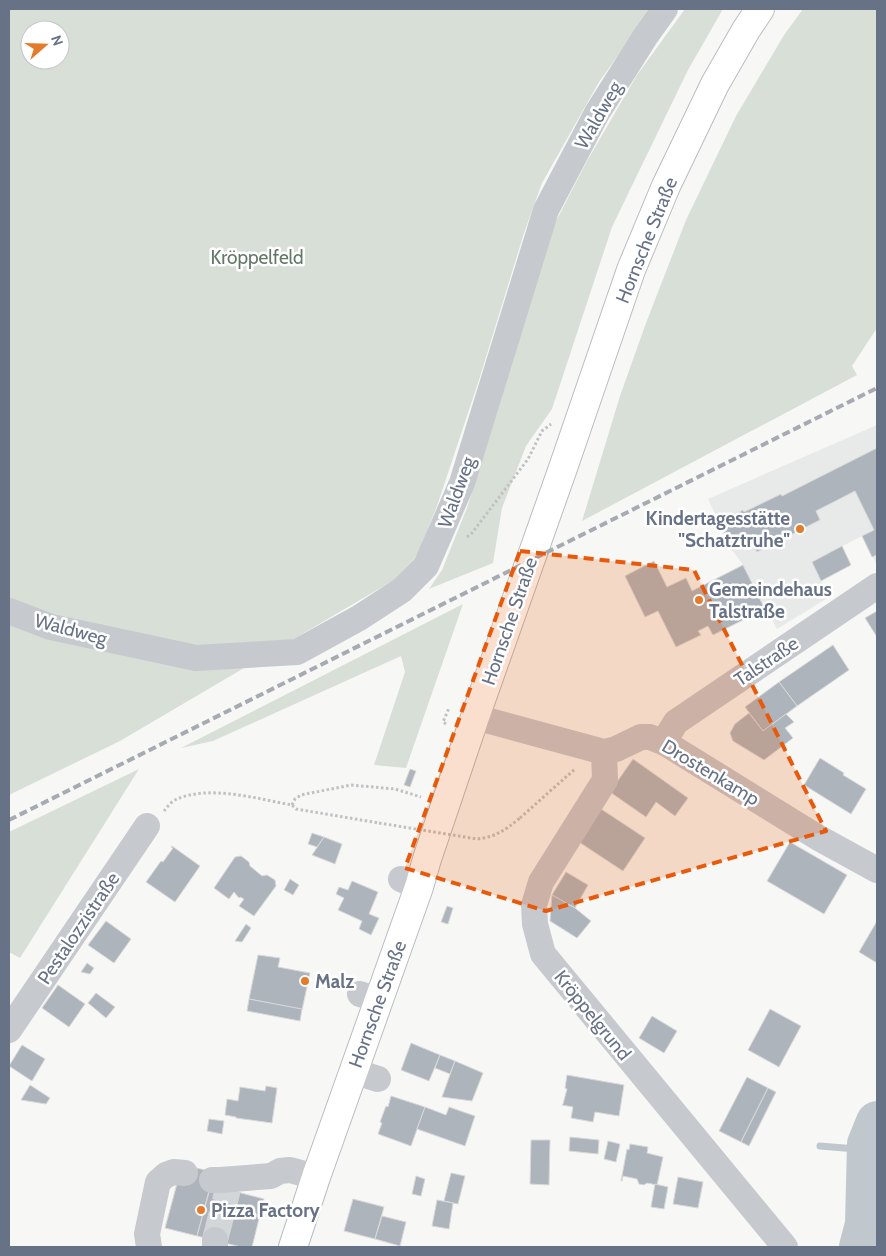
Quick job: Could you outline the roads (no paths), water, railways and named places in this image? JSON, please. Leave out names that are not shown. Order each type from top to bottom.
[{"type":"main road","name":"Hornsche Straße","points":[[293,1247],[316,1178],[365,1075],[369,997],[410,883],[427,859],[631,270],[666,186],[715,84],[760,9]]},
{"type":"street","name":"Waldweg","points":[[9,611],[51,627],[196,658],[297,652],[359,618],[402,590],[426,566],[462,483],[546,210],[597,113],[665,9]]},
{"type":"street","name":"Talstraße","points":[[665,743],[676,722],[877,586]]},
{"type":"street","points":[[475,717],[604,752]]},
{"type":"street","name":"Drostenkamp","points":[[604,752],[616,749],[641,737],[665,743],[817,836],[877,870]]},
{"type":"street","name":"Kröppelgrund","points":[[604,752],[605,780],[541,882],[534,905],[535,924],[543,954],[785,1247]]},
{"type":"street","name":"Pestalozzistraße","points":[[9,1030],[147,826]]},
{"type":"street","points":[[226,1183],[271,1176],[280,1171],[290,1170],[316,1178]]},
{"type":"street","points":[[149,1247],[147,1234],[158,1182],[166,1175],[174,1172],[185,1172]]},
{"type":"waterway","points":[[860,1247],[866,1224],[868,1144],[877,1122]]},
{"type":"waterway","points":[[820,1146],[868,1150]]},
{"type":"tunnel","points":[[215,1240],[228,1189]]},
{"type":"railway","points":[[9,820],[877,388]]},
{"type":"place","name":"Kindertagesstätte \"Schatztruhe\"","points":[[800,529]]},
{"type":"place","name":"Gemeindehaus Talstraße","points":[[699,600]]},
{"type":"place","name":"Malz","points":[[305,981]]},
{"type":"place","name":"Pizza Factory","points":[[201,1210]]},
{"type":"park label","name":"Kröppelfeld","points":[[257,257]]}]
